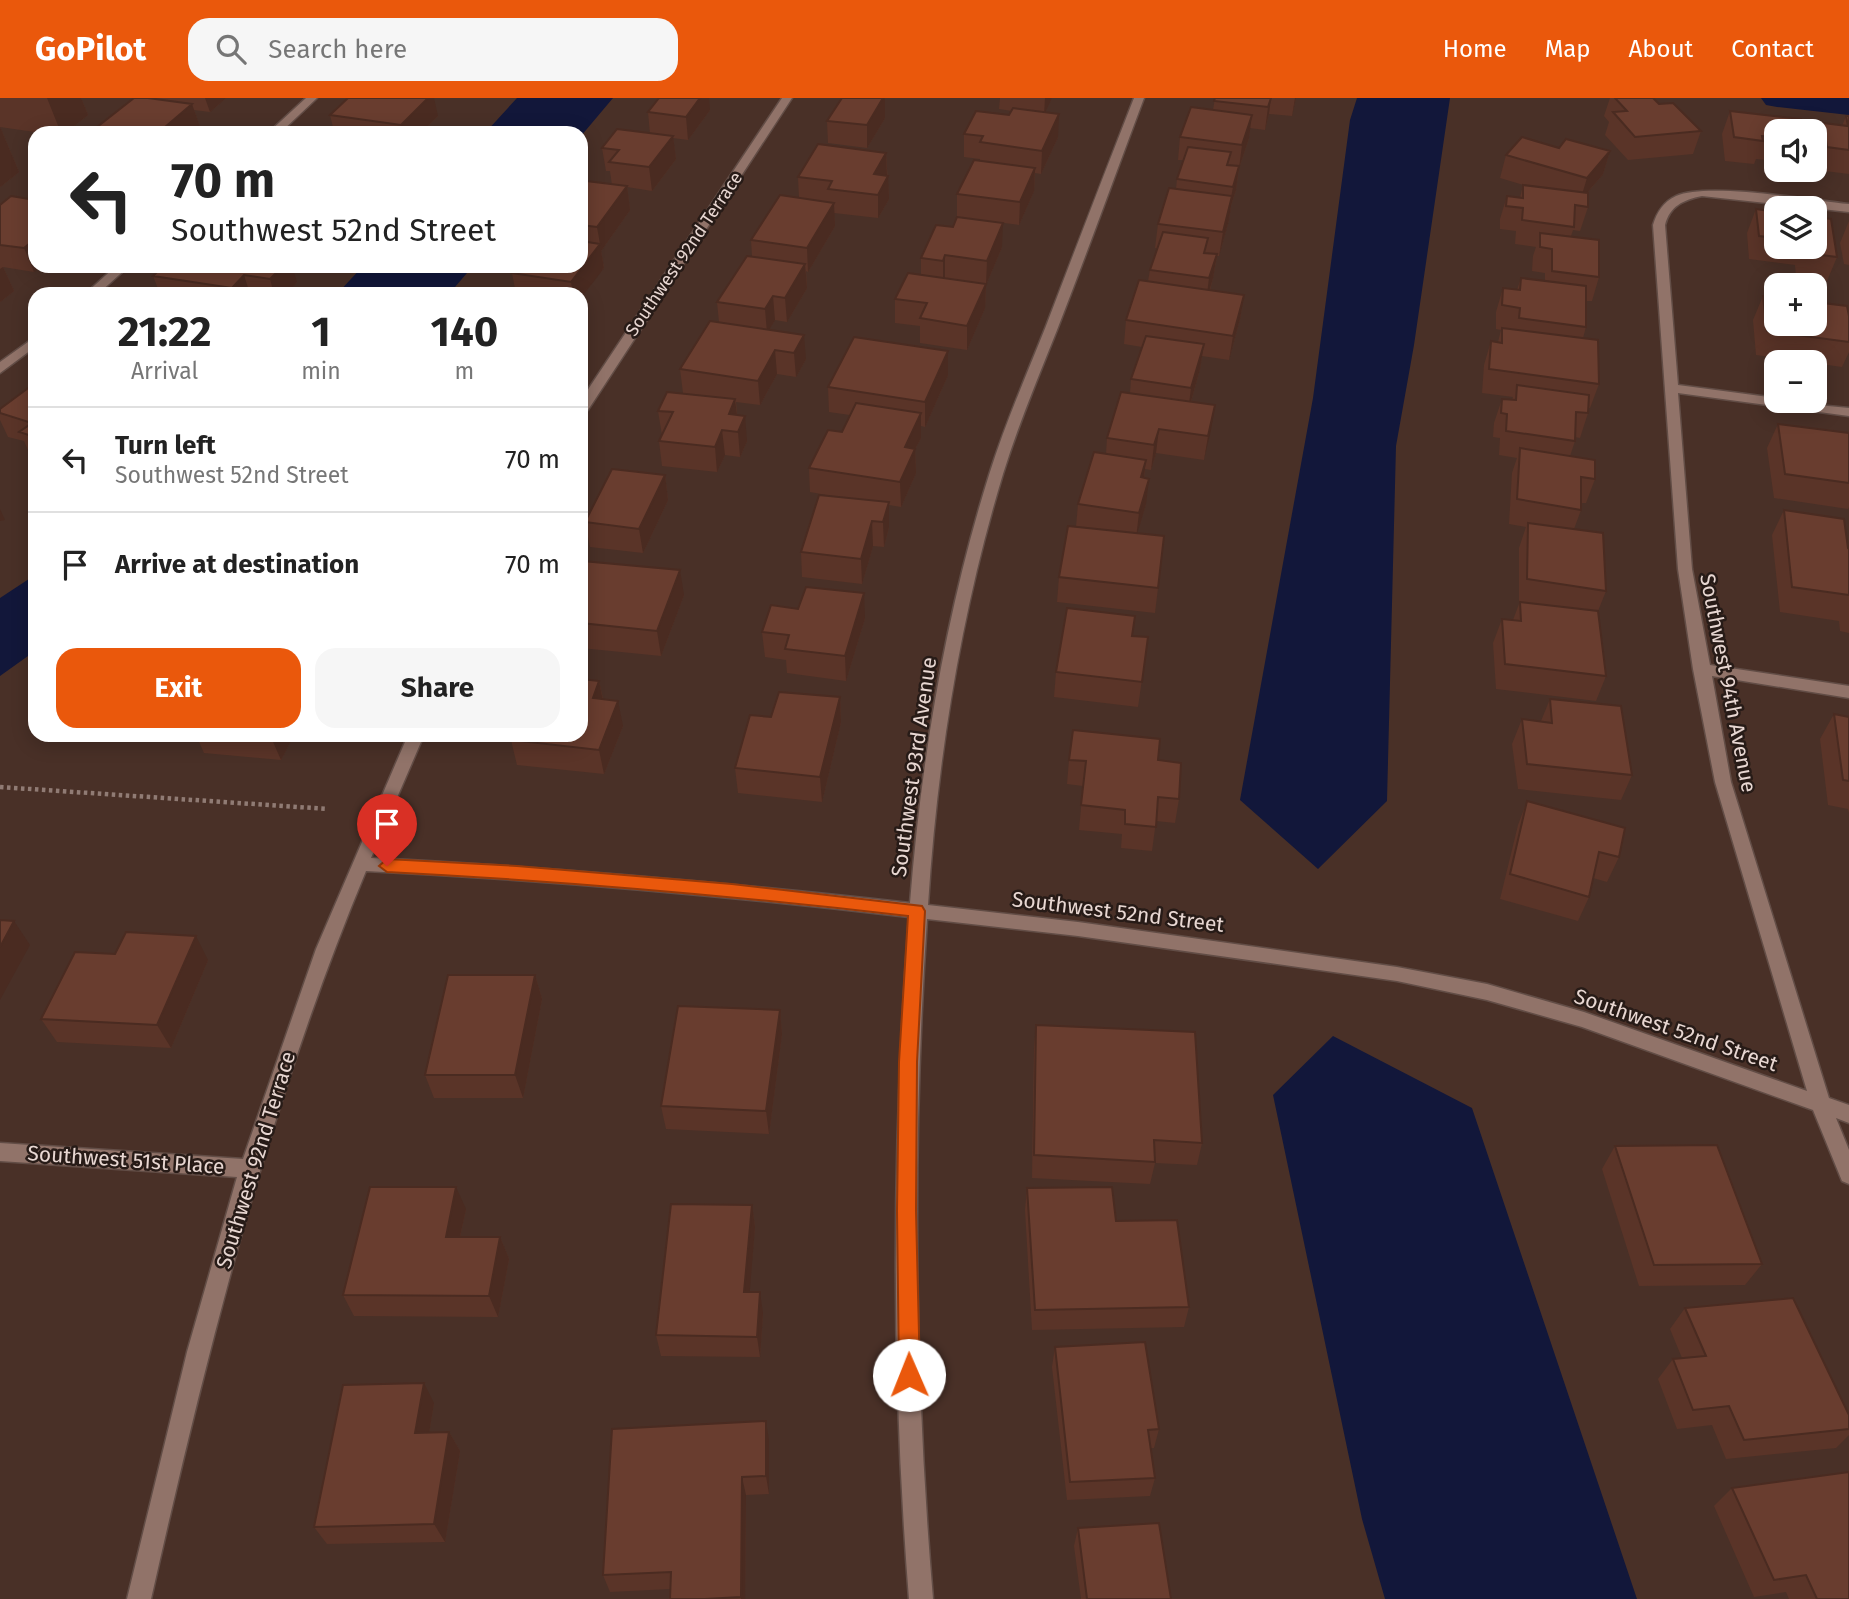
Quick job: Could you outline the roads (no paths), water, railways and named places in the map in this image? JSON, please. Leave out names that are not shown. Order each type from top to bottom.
[{"type":"street","points":[[282,126],[312,98]]},
{"type":"street","name":"Southwest 92nd Terrace","points":[[588,399],[787,98]]},
{"type":"street","name":"Southwest 93rd Avenue","points":[[920,1599],[909,1375],[906,1211],[908,1049],[917,911],[941,721],[955,639],[991,491],[1139,98]]},
{"type":"street","name":"Southwest 94th Avenue","points":[[1849,208],[1725,194],[1688,195],[1666,206],[1659,225],[1685,569],[1723,782],[1821,1105],[1849,1175]]},
{"type":"street","points":[[99,287],[115,273]]},
{"type":"street","points":[[0,369],[28,347]]},
{"type":"street","points":[[1673,388],[1849,412]]},
{"type":"street","points":[[1701,669],[1849,692]]},
{"type":"street","name":"Southwest 92nd Terrace","points":[[139,1599],[211,1309],[251,1168],[325,949],[413,742]]},
{"type":"street","name":"Southwest 52nd Street","points":[[361,864],[732,890],[1234,950],[1397,974],[1487,992],[1584,1020],[1849,1114]]},
{"type":"street","name":"Southwest 51st Place","points":[[0,1152],[251,1168]]},
{"type":"water","points":[[517,98],[613,98],[588,128],[491,126]]},
{"type":"water","points":[[1357,98],[1450,98],[1414,345],[1396,446],[1387,801],[1318,869],[1240,800],[1313,398],[1350,120]]},
{"type":"water","points":[[356,273],[467,273],[455,287],[344,287]]},
{"type":"water","points":[[28,580],[28,656],[0,676],[0,598]]},
{"type":"water","points":[[1333,1036],[1472,1108],[1637,1599],[1385,1599],[1362,1519],[1273,1095]]},
{"type":"waterway","points":[[1777,98],[1849,106]]}]
